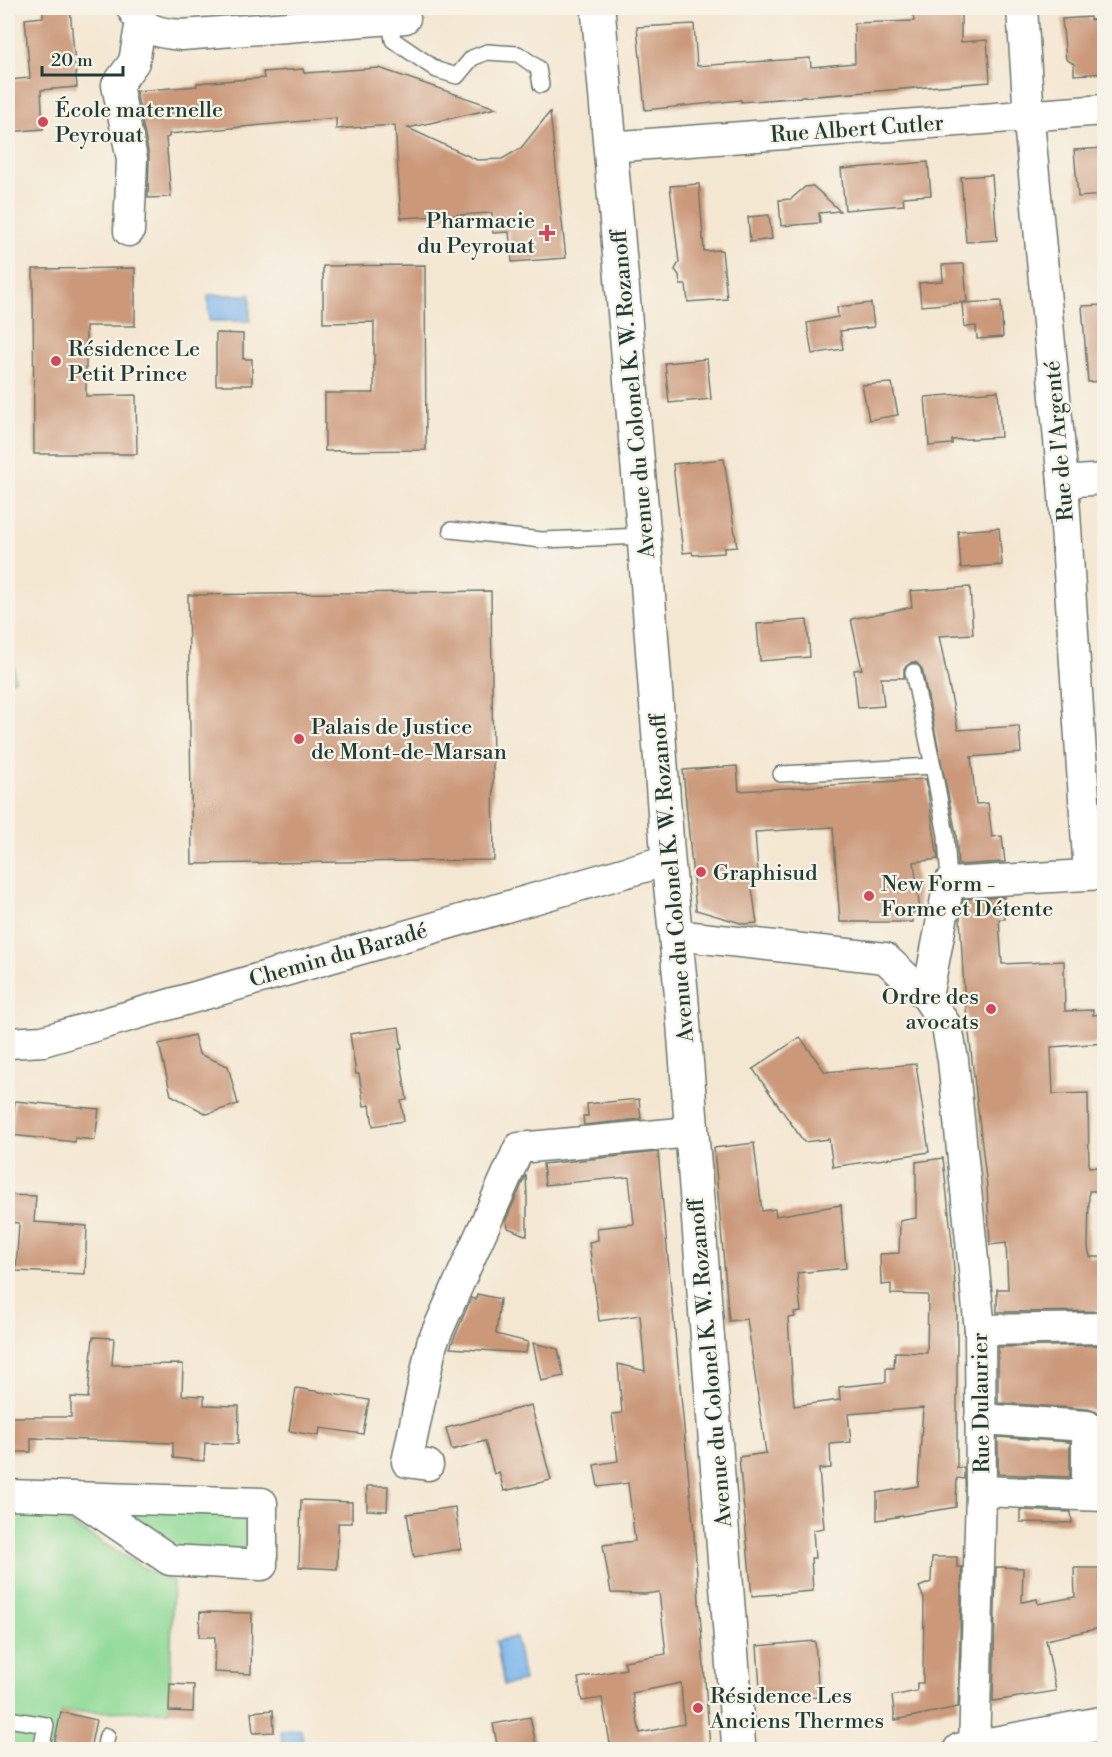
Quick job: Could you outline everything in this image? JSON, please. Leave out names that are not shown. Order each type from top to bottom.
[{"type":"street","name":"Avenue du Colonel K. W. Rozanoff","points":[[598,8],[644,536],[739,1749]]},
{"type":"street","name":"Rue de l'Argenté","points":[[1022,8],[1029,116],[1094,793],[1097,874]]},
{"type":"street","points":[[136,14],[156,33],[182,35],[397,20]]},
{"type":"street","points":[[129,231],[132,159],[117,85],[134,62],[136,14]]},
{"type":"street","name":"Rue Albert Cutler","points":[[609,147],[1104,110]]},
{"type":"street","points":[[1063,482],[1104,479]]},
{"type":"street","name":"Chemin du Baradé","points":[[8,1043],[43,1041],[668,860]]},
{"type":"street","points":[[927,996],[949,883],[1097,874]]},
{"type":"street","name":"Rue Dulaurier","points":[[675,935],[885,958],[927,996],[947,1027],[953,1060],[980,1330],[981,1491],[970,1749]]},
{"type":"street","points":[[428,1465],[408,1462],[432,1343],[519,1148],[691,1132]]},
{"type":"street","points":[[980,1330],[1104,1328]]},
{"type":"street","points":[[980,1419],[1087,1426],[1096,1496],[981,1491]]},
{"type":"street","points":[[8,1495],[77,1497],[262,1503],[262,1565],[170,1560],[77,1497]]},
{"type":"street","points":[[970,1749],[1104,1723]]},
{"type":"lane","points":[[397,20],[393,40],[437,70],[457,76],[472,58],[487,52],[518,54],[537,68],[541,85]]},
{"type":"lane","points":[[451,530],[542,540],[644,536]]},
{"type":"lane","points":[[913,672],[946,835],[949,883]]},
{"type":"lane","points":[[781,774],[933,766]]},
{"type":"lane","points":[[8,1719],[46,1725],[41,1749]]},
{"type":"green space","points":[[8,618],[15,680],[8,682]]},
{"type":"green space","points":[[113,1509],[247,1512],[248,1553],[170,1554]]},
{"type":"green space","points":[[8,1510],[50,1511],[147,1570],[173,1581],[169,1711],[62,1712],[53,1749],[8,1750]]},
{"type":"water","points":[[208,295],[250,295],[250,321],[209,321]]},
{"type":"water","points":[[516,1637],[524,1681],[504,1685],[496,1641]]},
{"type":"water","points":[[301,1729],[304,1749],[283,1749],[281,1731]]},
{"type":"building","points":[[43,8],[70,8],[77,87],[41,90],[43,129],[8,132],[8,80],[30,78],[25,19],[43,17]]},
{"type":"building","points":[[912,8],[961,8],[961,42],[987,40],[990,82],[741,102],[741,100],[645,110],[637,27],[694,24],[697,66],[810,58],[811,67],[855,63],[854,23],[914,21]]},
{"type":"building","points":[[1090,17],[1090,20],[1102,19],[1104,73],[1074,75],[1074,64],[1066,59],[1062,19]]},
{"type":"building","points":[[379,68],[496,108],[408,128],[477,160],[502,159],[521,148],[550,112],[566,258],[512,262],[509,232],[493,233],[492,213],[401,218],[395,125],[336,129],[336,118],[169,134],[166,138],[171,197],[148,198],[149,156],[136,91],[264,78],[263,72],[303,69],[304,73]]},
{"type":"building","points":[[1104,148],[1104,195],[1078,197],[1074,150]]},
{"type":"building","points":[[928,162],[931,195],[903,197],[904,205],[845,210],[841,169]]},
{"type":"building","points":[[992,175],[997,240],[966,242],[961,177]]},
{"type":"building","points":[[699,184],[704,251],[722,250],[727,299],[688,302],[686,285],[680,285],[679,275],[675,270],[679,262],[670,186]]},
{"type":"building","points":[[813,186],[840,211],[819,213],[820,223],[781,226],[779,200],[791,199],[805,187]]},
{"type":"building","points":[[769,215],[772,239],[750,242],[748,217]]},
{"type":"building","points":[[964,264],[967,302],[921,306],[919,283],[943,281],[942,265]]},
{"type":"building","points":[[425,265],[426,450],[325,451],[325,393],[374,393],[374,322],[323,323],[323,266]]},
{"type":"building","name":"Résidence Le Petit Prince","points":[[135,268],[135,326],[86,326],[86,396],[136,395],[137,454],[34,454],[33,269]]},
{"type":"building","points":[[1001,301],[1003,337],[977,339],[976,326],[964,327],[962,303]]},
{"type":"building","points":[[871,303],[874,327],[840,331],[843,349],[812,354],[807,323],[838,317],[837,307]]},
{"type":"building","points":[[1104,305],[1104,381],[1088,382],[1082,306]]},
{"type":"building","points":[[216,333],[243,334],[243,359],[252,359],[252,385],[216,385]]},
{"type":"building","points":[[707,359],[711,399],[669,403],[665,363]]},
{"type":"building","points":[[892,383],[898,415],[869,420],[862,385]]},
{"type":"building","points":[[998,391],[1001,437],[952,440],[952,444],[929,446],[925,397]]},
{"type":"building","points":[[724,459],[737,547],[724,548],[724,553],[693,555],[692,552],[683,553],[673,464]]},
{"type":"building","points":[[999,528],[1002,565],[961,568],[958,531]]},
{"type":"building","points":[[970,587],[973,634],[939,636],[958,730],[1019,726],[1021,753],[971,757],[976,804],[988,803],[992,837],[1002,836],[1005,862],[958,865],[956,833],[922,669],[917,663],[912,662],[904,668],[904,678],[881,678],[884,706],[858,708],[854,670],[862,669],[851,619],[912,607],[910,591]]},
{"type":"building","points":[[491,591],[494,860],[192,864],[188,595]]},
{"type":"building","points":[[807,620],[810,657],[760,661],[757,624]]},
{"type":"building","points":[[737,766],[739,791],[926,779],[938,859],[914,862],[920,911],[912,912],[913,922],[840,922],[833,827],[755,832],[758,873],[750,874],[757,923],[744,924],[696,910],[683,770]]},
{"type":"building","points":[[1004,897],[1005,919],[999,919],[1002,964],[1064,961],[1065,1011],[1093,1010],[1093,1015],[1104,1014],[1104,1043],[1051,1047],[1053,1094],[1088,1093],[1089,1167],[1100,1167],[1100,1191],[1089,1191],[1088,1248],[1090,1257],[1104,1257],[1104,1311],[997,1312],[997,1289],[1008,1289],[1006,1243],[990,1245],[987,1187],[964,991],[960,918],[963,899]]},
{"type":"building","points":[[399,1027],[402,1049],[399,1049],[407,1100],[401,1101],[404,1121],[373,1126],[370,1105],[364,1106],[359,1074],[356,1074],[350,1034]]},
{"type":"building","points":[[194,1035],[199,1054],[228,1066],[238,1104],[207,1114],[171,1095],[159,1044]]},
{"type":"building","points":[[800,1037],[825,1072],[916,1064],[929,1152],[833,1167],[829,1139],[804,1142],[753,1069]]},
{"type":"building","points":[[639,1099],[641,1119],[584,1125],[583,1116],[588,1116],[587,1104]]},
{"type":"building","points":[[15,1101],[99,1109],[95,1140],[75,1138],[75,1142],[11,1135]]},
{"type":"building","points":[[754,1143],[762,1211],[775,1209],[776,1216],[841,1205],[846,1268],[797,1273],[801,1312],[794,1313],[795,1317],[788,1318],[794,1406],[840,1400],[839,1387],[886,1382],[886,1368],[894,1368],[895,1352],[927,1353],[928,1295],[891,1294],[891,1284],[881,1285],[880,1254],[899,1253],[900,1221],[916,1218],[916,1162],[943,1158],[957,1315],[957,1468],[964,1467],[964,1479],[957,1478],[956,1507],[877,1520],[877,1493],[918,1486],[923,1408],[848,1414],[851,1442],[830,1444],[831,1468],[819,1469],[824,1528],[813,1530],[815,1558],[811,1558],[813,1591],[752,1596],[739,1457],[766,1453],[747,1319],[729,1321],[714,1148]]},
{"type":"building","points":[[658,1152],[694,1534],[710,1747],[611,1749],[602,1698],[582,1701],[578,1678],[626,1669],[624,1661],[666,1654],[659,1592],[611,1593],[603,1545],[635,1541],[628,1483],[598,1487],[594,1465],[618,1461],[612,1414],[622,1413],[618,1364],[645,1371],[640,1315],[599,1321],[589,1242],[598,1240],[597,1228],[634,1224],[629,1177],[545,1185],[543,1164]],"holes":[[[681,1683],[684,1724],[640,1733],[632,1693]]]},
{"type":"building","points":[[526,1175],[527,1236],[508,1228],[506,1219]]},
{"type":"building","points":[[8,1195],[36,1196],[34,1222],[87,1226],[85,1274],[16,1271],[19,1223],[8,1222]]},
{"type":"building","points":[[477,1294],[500,1299],[496,1334],[528,1342],[526,1353],[450,1348],[471,1298],[476,1300]]},
{"type":"building","points":[[93,1337],[114,1338],[112,1365],[183,1364],[182,1395],[204,1396],[204,1405],[239,1406],[238,1444],[205,1443],[204,1461],[173,1458],[173,1443],[31,1438],[31,1452],[8,1452],[8,1417],[71,1417],[71,1397],[88,1398]]},
{"type":"building","points":[[533,1343],[558,1349],[564,1376],[541,1381]]},
{"type":"building","points":[[1104,1345],[1104,1426],[1097,1412],[1088,1409],[998,1403],[998,1347]]},
{"type":"building","points":[[296,1388],[369,1400],[363,1434],[320,1428],[319,1436],[289,1431]]},
{"type":"building","points":[[531,1405],[551,1480],[504,1491],[499,1472],[494,1474],[485,1441],[452,1450],[446,1428]]},
{"type":"building","points":[[998,1437],[1070,1442],[1070,1477],[998,1474]]},
{"type":"building","points":[[367,1486],[388,1486],[387,1511],[367,1510]]},
{"type":"building","points":[[301,1500],[352,1502],[352,1523],[338,1523],[337,1569],[299,1567]]},
{"type":"building","points":[[455,1507],[461,1549],[414,1557],[407,1514]]},
{"type":"building","points":[[1020,1510],[1071,1512],[1072,1523],[1020,1522]]},
{"type":"building","points":[[932,1557],[957,1557],[957,1567],[962,1567],[958,1707],[895,1720],[892,1696],[917,1691],[917,1683],[923,1683],[924,1599],[919,1587],[931,1582]]},
{"type":"building","points":[[996,1567],[1023,1568],[1022,1602],[1037,1599],[1038,1604],[1075,1597],[1074,1568],[1100,1568],[1100,1580],[1104,1580],[1104,1627],[1046,1640],[1056,1691],[993,1701]]},
{"type":"building","points":[[200,1612],[252,1613],[251,1674],[214,1672],[215,1637],[199,1637]]},
{"type":"building","points":[[815,1641],[819,1697],[761,1702],[757,1646]]},
{"type":"building","points":[[170,1684],[194,1685],[193,1712],[169,1711]]},
{"type":"building","points":[[273,1710],[274,1732],[253,1733],[251,1712]]},
{"type":"building","points":[[61,1712],[96,1720],[90,1749],[53,1749]]},
{"type":"building","points":[[530,1717],[537,1749],[498,1749],[493,1724]]},
{"type":"place","name":"École maternelle Peyrouat","points":[[43,122]]},
{"type":"place","name":"Pharmacie du Peyrouat","points":[[547,233]]},
{"type":"place","name":"Résidence Le Petit Prince","points":[[56,361]]},
{"type":"place","name":"Palais de Justice de Mont-de-Marsan","points":[[299,739]]},
{"type":"place","name":"Graphisud","points":[[701,872]]},
{"type":"place","name":"New Form - Forme et Détente","points":[[869,896]]},
{"type":"place","name":"Ordre des avocats","points":[[991,1009]]},
{"type":"place","name":"Résidence Les Anciens Thermes","points":[[698,1708]]}]
